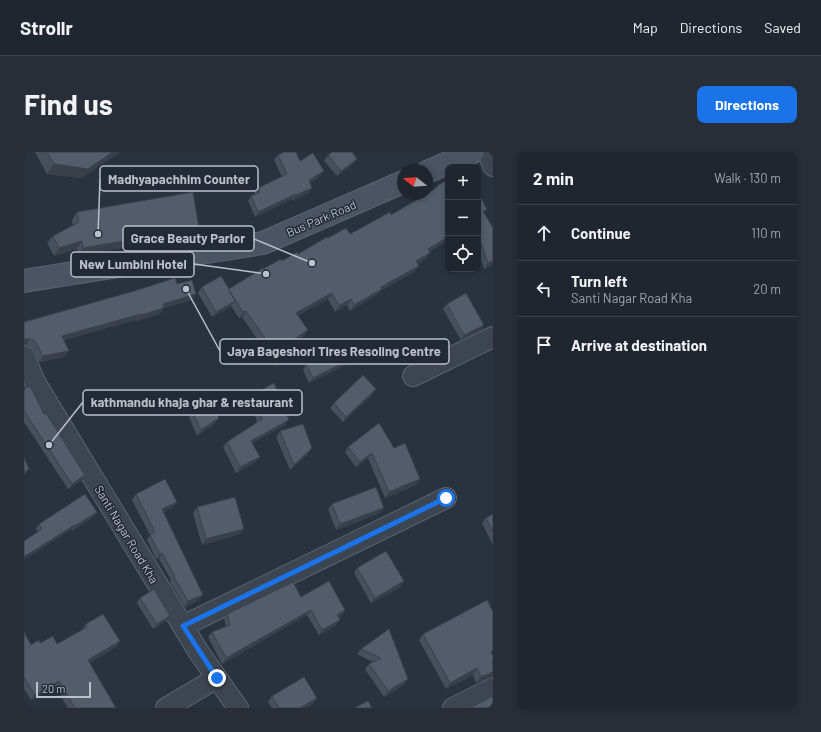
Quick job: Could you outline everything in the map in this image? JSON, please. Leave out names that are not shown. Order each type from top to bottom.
[{"type":"main road","points":[[433,169],[473,152]]},
{"type":"main road","name":"Bus Park Road","points":[[24,281],[263,243],[397,185]]},
{"type":"street","points":[[488,152],[493,166]]},
{"type":"street","points":[[412,376],[493,337]]},
{"type":"street","name":"Santi Nagar Road Kha","points":[[24,356],[35,382],[183,626],[238,708]]},
{"type":"street","points":[[183,626],[446,498]]},
{"type":"street","points":[[166,708],[217,678]]},
{"type":"street","points":[[453,708],[493,688]]},
{"type":"building","points":[[47,152],[113,152],[88,169],[54,164]]},
{"type":"building","points":[[284,152],[296,152],[300,161],[313,153],[324,171],[309,180],[312,188],[258,212],[251,196],[260,192],[258,188],[287,174],[278,155]]},
{"type":"building","points":[[332,152],[352,152],[357,159],[341,171],[328,155]]},
{"type":"building","points":[[445,182],[445,239],[428,249],[430,253],[416,261],[419,266],[381,287],[382,289],[354,305],[351,299],[339,306],[332,293],[296,313],[308,330],[290,342],[295,350],[280,360],[246,311],[243,312],[229,290],[235,301],[216,312],[202,287],[221,276],[229,289],[263,268],[281,259],[282,261],[297,252],[298,254],[346,228],[350,234],[390,212],[391,215],[417,200],[433,200],[433,190]]},
{"type":"building","points":[[193,192],[199,228],[83,248],[82,241],[59,248],[53,236],[79,222],[77,212]]},
{"type":"building","points":[[481,197],[487,210],[483,211],[493,228],[493,260],[488,263],[481,243]]},
{"type":"building","points":[[175,278],[177,284],[192,280],[196,294],[163,304],[164,308],[62,336],[69,351],[43,356],[35,341],[24,339],[24,322]]},
{"type":"building","points":[[466,293],[484,325],[464,335],[447,304]]},
{"type":"building","points":[[342,346],[349,360],[313,378],[306,364]]},
{"type":"building","points":[[363,375],[376,389],[346,417],[334,403]]},
{"type":"building","points":[[274,383],[289,420],[251,441],[260,457],[240,467],[227,442],[262,419],[254,394]]},
{"type":"building","points":[[30,386],[44,414],[46,413],[85,475],[72,484],[24,411],[24,389]]},
{"type":"building","points":[[214,401],[219,418],[201,430],[192,412]]},
{"type":"building","points":[[379,423],[394,448],[405,443],[420,479],[389,492],[372,453],[360,462],[348,447]]},
{"type":"building","points":[[303,424],[312,448],[294,465],[280,431]]},
{"type":"building","points":[[24,457],[29,469],[24,472]]},
{"type":"building","points":[[165,479],[177,502],[162,509],[203,595],[188,601],[162,553],[160,554],[150,535],[155,532],[136,494]]},
{"type":"building","points":[[376,487],[384,508],[340,524],[332,504]]},
{"type":"building","points":[[85,494],[97,512],[24,557],[24,541],[42,529],[39,524]]},
{"type":"building","points":[[235,497],[244,529],[206,539],[197,507]]},
{"type":"building","points":[[493,514],[493,532],[486,518]]},
{"type":"building","points":[[386,551],[404,581],[375,598],[357,568]]},
{"type":"building","points":[[329,581],[345,610],[337,615],[340,620],[322,630],[311,610],[226,658],[212,632],[230,625],[227,614],[293,582],[301,597]]},
{"type":"building","points":[[154,589],[170,616],[157,624],[140,598]]},
{"type":"building","points":[[487,600],[493,612],[493,651],[491,652],[493,656],[493,672],[481,677],[477,668],[450,683],[423,634]]},
{"type":"building","points":[[103,614],[120,641],[88,660],[116,708],[75,708],[59,681],[35,695],[24,678],[24,632],[31,645],[39,640],[40,643],[53,636],[57,644],[87,627],[86,624]]},
{"type":"building","points":[[389,629],[408,679],[388,691],[369,664],[381,658],[361,649]]},
{"type":"building","points":[[304,677],[317,698],[300,708],[279,708],[272,696]]},
{"type":"building","points":[[493,696],[493,708],[470,708]]},
{"type":"building","points":[[368,701],[372,708],[354,708]]},
{"type":"place","name":"Madhyapachhim Counter","points":[[98,234]]},
{"type":"place","name":"Grace Beauty Parlor","points":[[312,263]]},
{"type":"place","name":"New Lumbini Hotel","points":[[266,274]]},
{"type":"place","name":"Jaya Bageshori Tires Resoling Centre","points":[[186,289]]},
{"type":"place","name":"kathmandu khaja ghar & restaurant","points":[[49,445]]},
{"type":"route","points":[[217,678],[183,626],[446,498]]}]
